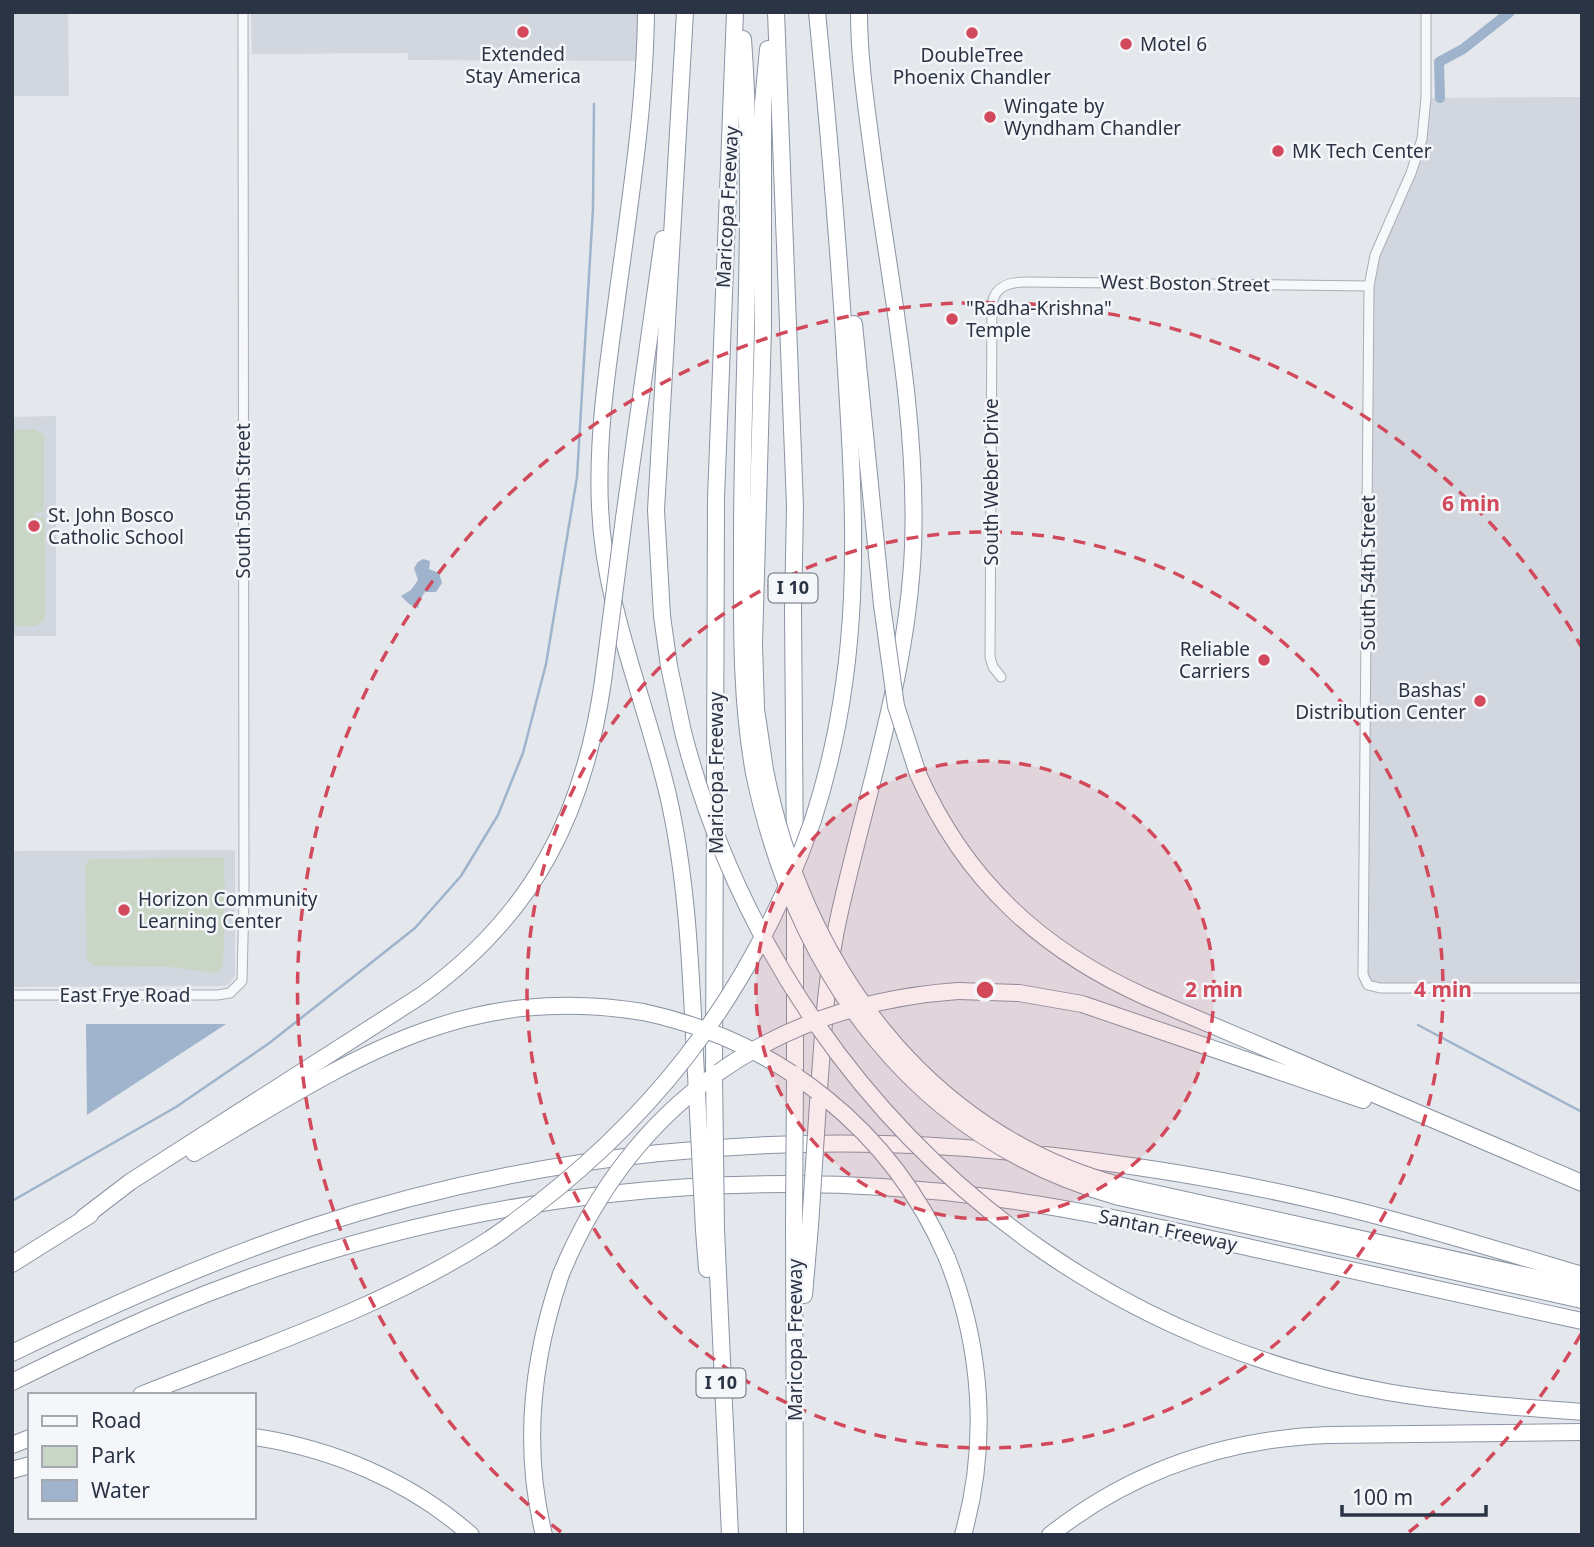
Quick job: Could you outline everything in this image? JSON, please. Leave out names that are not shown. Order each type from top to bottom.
[{"type":"highway","points":[[646,12],[638,143],[603,410],[600,507],[603,550],[614,611],[660,766],[678,849],[688,929],[696,1074],[710,1230]]},
{"type":"highway","points":[[685,12],[656,528],[663,624],[682,732],[707,812],[737,887],[775,961],[812,1020],[855,1078],[912,1142],[979,1202],[1045,1252],[1109,1292],[1172,1324],[1220,1344],[1286,1367],[1353,1385],[1406,1395],[1582,1412]]},
{"type":"highway","name":"Maricopa Freeway","points":[[730,1535],[719,1334],[710,1230],[714,1073],[717,471],[735,12]]},
{"type":"highway","points":[[741,12],[746,88],[748,235],[743,433],[742,662],[745,719],[766,828],[801,920],[835,983],[857,1016],[891,1058],[929,1096],[965,1125],[1015,1156],[1066,1180],[1582,1289]]},
{"type":"highway","points":[[774,12],[763,103],[763,327],[754,644],[755,709],[765,770],[785,848],[814,920],[848,982],[894,1045],[934,1085],[996,1132],[1064,1167],[1121,1191],[1582,1300]]},
{"type":"highway","name":"I 10","points":[[774,12],[795,506],[795,1074],[802,1226]]},
{"type":"highway","points":[[146,1393],[379,1300],[490,1240],[546,1199],[592,1161],[679,1068],[723,1006],[755,953],[788,886],[813,820],[839,722],[849,660],[854,597],[849,418],[833,169],[817,12]]},
{"type":"highway","points":[[802,1226],[818,1103],[833,948],[897,678],[907,619],[913,550],[909,426],[865,96],[859,12]]},
{"type":"highway","points":[[83,1219],[130,1182],[422,995],[450,974],[487,939],[530,886],[564,825],[588,761],[603,681],[675,164]]},
{"type":"highway","points":[[833,169],[845,237],[881,606],[892,689],[900,723],[918,774],[945,827],[980,876],[1022,919],[1070,957],[1100,975],[1582,1183]]},
{"type":"highway","points":[[544,1535],[534,1472],[532,1419],[540,1347],[561,1274],[592,1210],[625,1162],[666,1115],[727,1066],[783,1034],[838,1012],[891,999],[958,991],[1020,993],[1082,1004],[1384,1107],[1449,1126]]},
{"type":"highway","points":[[12,1264],[83,1219],[331,1074],[423,1030],[483,1013],[544,1005],[598,1006],[643,1012],[689,1024],[733,1040],[777,1063],[821,1093],[859,1127],[890,1161],[918,1202],[947,1258],[969,1328],[979,1400],[976,1466],[963,1535]]},
{"type":"highway","points":[[12,1353],[214,1262],[378,1207],[577,1164],[690,1150],[769,1145],[958,1147],[1158,1170],[1329,1204],[1582,1275]]},
{"type":"highway","name":"Santan Freeway","points":[[12,1382],[170,1308],[269,1271],[369,1240],[472,1216],[552,1202],[645,1191],[749,1185],[889,1188],[1052,1206],[1582,1321]]},
{"type":"highway","name":"Maricopa Freeway","points":[[795,1535],[796,1384],[802,1226]]},
{"type":"highway","points":[[1050,1535],[1096,1502],[1150,1474],[1209,1452],[1245,1444],[1327,1435],[1582,1432]]},
{"type":"highway","points":[[256,1437],[324,1452],[373,1471],[421,1498],[471,1535]]},
{"type":"street","name":"South 50th Street","points":[[237,988],[242,981],[244,947],[243,12]]},
{"type":"street","name":"South 54th Street","points":[[1426,12],[1426,98],[1422,139],[1411,173],[1375,255],[1369,286],[1363,975],[1368,985],[1380,988],[1582,988]]},
{"type":"street","name":"West Boston Street","points":[[1002,287],[1012,282],[1369,286]]},
{"type":"street","name":"South Weber Drive","points":[[1000,677],[993,667],[990,645],[992,304],[993,296],[1002,287]]},
{"type":"street","name":"East Frye Road","points":[[12,995],[218,995],[230,993],[237,988]]},
{"type":"shaded area","points":[[12,12],[68,12],[69,96],[12,96]]},
{"type":"shaded area","name":"Extended Stay America","points":[[251,12],[638,12],[637,61],[408,60],[408,53],[252,54]]},
{"type":"shaded area","points":[[1582,97],[1582,988],[1368,985],[1365,888],[1369,286],[1375,255],[1411,173],[1426,98]]},
{"type":"shaded area","name":"St. John Bosco Catholic School","points":[[56,416],[56,636],[12,636],[12,417]]},
{"type":"shaded area","name":"Horizon Community Learning Center","points":[[235,850],[235,976],[229,984],[12,987],[12,851]]},
{"type":"green space","name":"St. John Bosco Catholic School","points":[[35,429],[44,435],[44,512],[35,513],[35,517],[45,517],[45,619],[36,626],[12,626],[12,430]]},
{"type":"green space","points":[[224,857],[223,967],[217,973],[170,967],[94,966],[87,959],[85,864],[90,859]]},
{"type":"water","points":[[423,559],[430,561],[429,569],[439,573],[442,583],[436,592],[425,592],[418,608],[401,596],[411,590],[418,580],[414,568]]},
{"type":"water","points":[[86,1024],[226,1024],[87,1115]]},
{"type":"waterway","points":[[1440,98],[1439,62],[1463,49],[1510,12]]},
{"type":"waterway","points":[[12,1201],[176,1107],[268,1044],[415,928],[461,876],[498,815],[523,753],[546,664],[577,477],[593,209],[594,104]]},
{"type":"waterway","points":[[1418,1025],[1582,1112]]},
{"type":"place","name":"Extended Stay America","points":[[523,32]]},
{"type":"place","name":"DoubleTree Phoenix Chandler","points":[[972,33]]},
{"type":"place","name":"Motel 6","points":[[1126,44]]},
{"type":"place","name":"Wingate by Wyndham Chandler","points":[[990,117]]},
{"type":"place","name":"MK Tech Center","points":[[1278,151]]},
{"type":"place","name":"\"Radha-Krishna\" Temple","points":[[952,319]]},
{"type":"place","name":"St. John Bosco Catholic School","points":[[34,526]]},
{"type":"place","name":"Reliable Carriers","points":[[1264,660]]},
{"type":"place","name":"Bashas' Distribution Center","points":[[1480,701]]},
{"type":"place","name":"Horizon Community Learning Center","points":[[124,910]]}]
